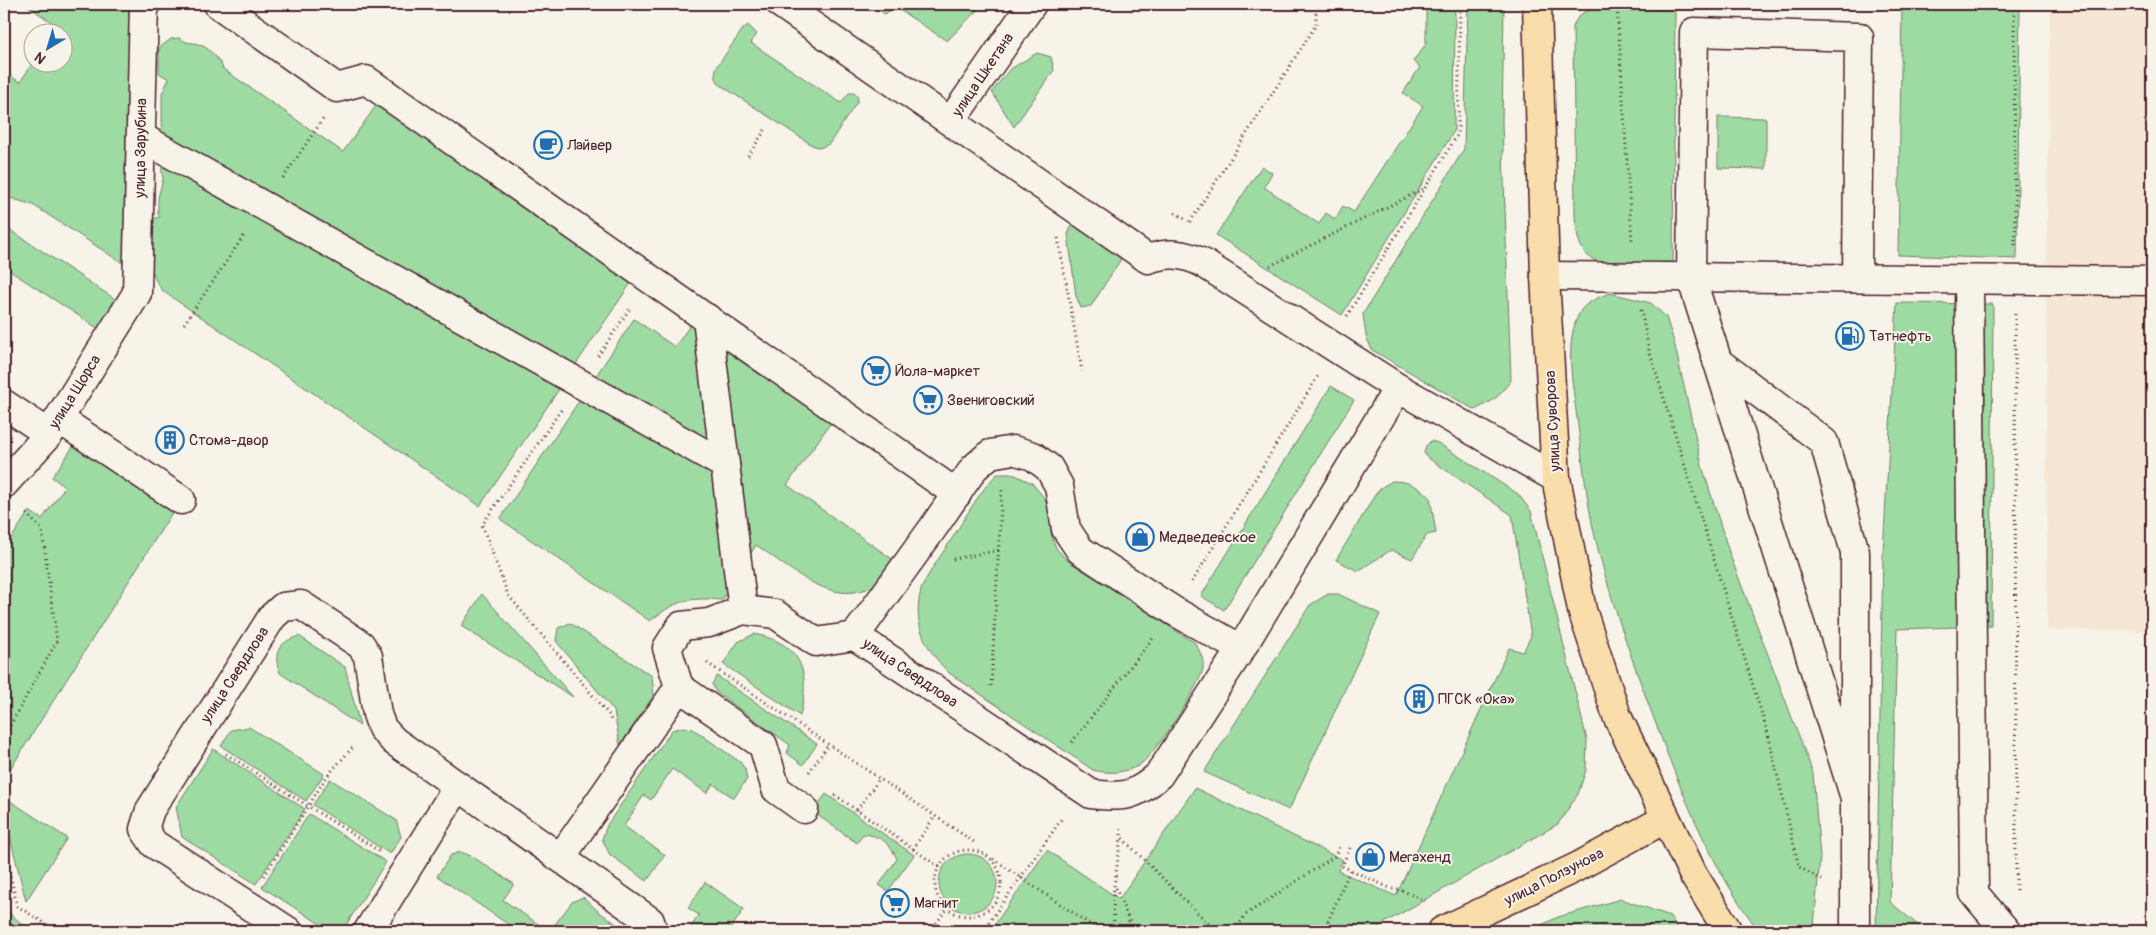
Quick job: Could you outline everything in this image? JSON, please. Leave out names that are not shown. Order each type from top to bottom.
[{"type":"main road","name":"улица Суворова","points":[[1537,4],[1545,276],[1556,478],[1582,610],[1616,716],[1693,874],[1728,931]]},
{"type":"main road","name":"улица Ползунова","points":[[1442,931],[1575,868],[1665,818]]},
{"type":"street","name":"улица Зарубина","points":[[137,293],[144,4]]},
{"type":"street","points":[[218,4],[337,88],[366,80],[957,494]]},
{"type":"street","points":[[781,4],[1148,259],[1163,254],[1186,254],[1398,388],[1556,478]]},
{"type":"street","name":"улица Шкетана","points":[[951,122],[1032,4]]},
{"type":"street","points":[[1855,798],[1691,277],[1694,32],[1859,36],[1857,278]]},
{"type":"street","points":[[141,137],[725,465]]},
{"type":"street","points":[[1545,276],[2152,281]]},
{"type":"street","points":[[1968,280],[1974,893],[2006,931]]},
{"type":"street","name":"улица Щорса","points":[[4,484],[54,426],[137,293]]},
{"type":"street","points":[[707,318],[744,610]]},
{"type":"street","points":[[1717,360],[1824,442],[1856,552],[1855,931]]},
{"type":"street","points":[[1121,796],[1143,790],[1159,775],[1241,649],[1398,388]]},
{"type":"street","points":[[4,404],[54,426],[181,500]]},
{"type":"street","points":[[855,636],[928,525],[957,494],[982,460],[990,454],[1014,450],[1033,456],[1049,468],[1059,486],[1066,529],[1080,550],[1174,611],[1241,649]]},
{"type":"street","name":"улица Свердлова","points":[[288,931],[154,844],[144,829],[150,810],[272,617],[283,607],[301,605],[361,645],[368,656],[377,714],[382,728]]},
{"type":"street","name":"улица Свердлова","points":[[667,648],[681,626],[710,623],[744,610],[775,614],[816,642],[855,636],[1091,794],[1121,796]]},
{"type":"street","points":[[667,648],[679,687],[763,745],[776,789],[804,809]]},
{"type":"street","points":[[561,857],[679,687]]},
{"type":"street","points":[[382,728],[394,741],[650,921],[653,931]]},
{"type":"street","points":[[368,931],[458,786]]},
{"type":"street","points":[[1845,931],[1855,900]]},
{"type":"path","points":[[1190,222],[1316,25],[1316,4]]},
{"type":"path","points":[[1052,768],[1174,611],[1319,375],[1344,322],[1458,134],[1460,4]]},
{"type":"path","points":[[1617,4],[1634,277],[1649,350],[1768,734],[1799,867],[1855,900]]},
{"type":"path","points":[[2014,4],[2016,892]]},
{"type":"path","points":[[748,156],[767,127]]},
{"type":"path","points":[[1248,292],[1263,270],[1425,187]]},
{"type":"path","points":[[1050,191],[1082,371]]},
{"type":"path","points":[[994,729],[990,701],[1005,450]]},
{"type":"path","points":[[4,744],[6,733],[57,641],[42,530],[23,509]]},
{"type":"path","points":[[482,525],[508,595],[610,716],[611,725]]},
{"type":"path","points":[[667,648],[714,665],[977,844]]},
{"type":"path","points":[[247,905],[327,776],[343,756],[362,739],[382,728]]},
{"type":"path","points":[[197,734],[407,869]]},
{"type":"path","points":[[807,775],[829,744]]},
{"type":"path","points":[[857,810],[880,778]]},
{"type":"path","points":[[983,931],[1083,788]]},
{"type":"path","points":[[829,790],[939,866]]},
{"type":"path","points":[[1114,931],[1113,894],[1121,837],[1121,796]]},
{"type":"path","points":[[913,849],[935,816]]},
{"type":"path","points":[[1121,837],[1216,931]]},
{"type":"path","points":[[1235,931],[1245,915],[1335,856],[1340,844]]},
{"type":"path","points":[[4,846],[17,906],[56,931]]},
{"type":"path","points":[[1350,848],[1342,866],[1392,889],[1425,900],[1428,908]]},
{"type":"path","points":[[991,858],[998,868],[1001,878],[1001,890],[996,901],[988,910],[978,915],[966,916],[955,914],[947,909],[938,898],[935,888],[935,875],[939,866],[946,857],[958,851],[976,850],[991,858],[1022,877],[1100,931]]},
{"type":"path","points":[[1324,931],[1350,870]]},
{"type":"path","points":[[1115,887],[1133,931]]},
{"type":"path","points":[[930,931],[947,909]]},
{"type":"path","points":[[1356,931],[1377,929],[1378,931]]},
{"type":"shaded area","points":[[2050,4],[2152,4],[2152,631],[2047,630],[2046,280]]},
{"type":"green space","points":[[25,4],[133,4],[127,266],[33,205],[4,196],[4,72],[20,82],[27,72],[72,72],[72,22],[51,22]]},
{"type":"green space","points":[[870,4],[983,4],[947,41],[895,7],[885,14]]},
{"type":"green space","points":[[1426,4],[1455,4],[1454,131],[1342,315],[1216,235],[1262,166],[1272,173],[1264,187],[1319,224],[1326,213],[1335,219],[1343,206],[1354,212],[1423,106],[1403,93],[1420,67],[1413,61],[1426,44]]},
{"type":"green space","points":[[1468,4],[1504,4],[1502,122],[1511,381],[1495,399],[1475,410],[1372,350],[1366,336],[1363,314],[1464,149]]},
{"type":"green space","points":[[1902,4],[2020,4],[2017,259],[1898,255]]},
{"type":"green space","points":[[1595,9],[1675,10],[1673,266],[1616,267],[1594,260],[1586,254],[1579,241],[1575,217],[1573,27],[1575,21],[1582,14]]},
{"type":"green space","points":[[748,25],[757,34],[751,43],[841,103],[849,93],[854,93],[858,97],[857,102],[829,144],[820,148],[812,145],[719,84],[715,76],[716,68],[743,29]]},
{"type":"green space","points":[[179,38],[204,47],[218,59],[223,69],[343,152],[378,103],[633,280],[480,506],[164,292],[158,284],[150,258],[152,219],[160,217],[158,214],[158,198],[163,179],[158,140],[162,130],[162,93],[169,79],[159,73],[159,48],[171,39]]},
{"type":"green space","points":[[1037,53],[1051,57],[1054,70],[1014,127],[992,92],[1009,70]]},
{"type":"green space","points":[[1718,117],[1766,118],[1766,169],[1718,168]]},
{"type":"green space","points":[[1083,224],[1120,250],[1121,259],[1091,306],[1081,308],[1076,296],[1068,234],[1072,225]]},
{"type":"green space","points":[[4,226],[121,303],[102,331],[4,267]]},
{"type":"green space","points":[[1610,293],[1651,303],[1666,317],[1674,342],[1702,466],[1730,555],[1813,773],[1820,857],[1814,926],[1811,931],[1759,931],[1728,885],[1714,860],[1679,784],[1612,599],[1588,503],[1573,392],[1571,363],[1572,335],[1575,322],[1581,310],[1591,302]]},
{"type":"green space","points":[[1897,303],[1993,304],[1991,626],[1897,629],[1890,902],[1925,931],[1876,931],[1883,552]]},
{"type":"green space","points":[[634,319],[675,347],[693,321],[832,421],[787,485],[895,561],[879,582],[863,590],[847,593],[830,590],[814,584],[799,575],[756,545],[722,600],[700,599],[676,604],[650,621],[500,519]]},
{"type":"green space","points":[[1331,386],[1354,400],[1224,610],[1201,596]]},
{"type":"green space","points":[[1431,441],[1438,443],[1518,494],[1531,511],[1587,740],[1586,770],[1578,794],[1558,824],[1384,923],[1374,931],[990,931],[1047,850],[1119,899],[1195,788],[1343,860],[1338,871],[1396,896],[1509,648],[1523,652],[1531,636],[1512,515],[1428,458],[1424,453],[1426,446]]},
{"type":"green space","points":[[76,443],[175,508],[4,779],[4,550],[29,511],[42,519],[65,487],[52,477]]},
{"type":"green space","points":[[997,474],[1013,474],[1032,483],[1045,499],[1051,518],[1051,533],[1056,548],[1067,560],[1195,643],[1200,652],[1203,668],[1186,704],[1154,750],[1138,766],[1115,772],[1093,770],[949,673],[934,655],[923,636],[918,614],[923,585],[984,488]]},
{"type":"green space","points":[[1392,481],[1412,485],[1430,497],[1436,533],[1427,535],[1412,559],[1391,550],[1358,571],[1336,560],[1375,495],[1382,487]]},
{"type":"green space","points":[[482,594],[573,697],[461,626]]},
{"type":"green space","points":[[1328,594],[1338,594],[1380,614],[1289,810],[1204,772],[1310,605]]},
{"type":"green space","points":[[570,623],[652,676],[654,695],[620,745],[614,711],[556,641],[558,628]]},
{"type":"green space","points":[[754,634],[783,644],[793,652],[799,662],[803,673],[804,686],[800,716],[723,664],[738,642]]},
{"type":"green space","points":[[299,636],[345,667],[360,726],[280,673],[277,660],[279,649],[292,638]]},
{"type":"green space","points":[[717,676],[817,744],[803,765],[787,753],[790,745],[716,692],[712,684]]},
{"type":"green space","points":[[249,727],[324,774],[306,801],[221,746],[231,730]]},
{"type":"green space","points":[[683,727],[693,729],[740,762],[745,769],[747,779],[734,798],[713,784],[707,793],[672,769],[651,800],[644,795],[624,826],[665,855],[647,881],[610,855],[602,839],[607,825],[672,730]]},
{"type":"green space","points":[[213,749],[305,809],[256,884],[182,837],[176,807]]},
{"type":"green space","points":[[330,779],[396,820],[401,837],[390,854],[313,805]]},
{"type":"green space","points":[[826,794],[914,855],[888,891],[879,885],[897,859],[891,848],[880,838],[863,834],[857,843],[813,812]]},
{"type":"green space","points":[[4,797],[67,838],[26,901],[4,813]]},
{"type":"green space","points":[[309,814],[386,862],[346,925],[328,929],[262,887]]},
{"type":"green space","points":[[461,852],[473,857],[514,884],[503,900],[541,926],[538,931],[518,931],[437,876],[451,855]]},
{"type":"green space","points":[[968,854],[979,856],[989,862],[995,872],[997,883],[995,894],[989,904],[979,910],[968,912],[957,910],[947,904],[941,894],[939,883],[941,872],[947,862],[957,856]]},
{"type":"green space","points":[[705,882],[744,909],[729,931],[688,931],[699,915],[688,908]]},
{"type":"green space","points":[[4,890],[10,914],[31,931],[4,931]]},
{"type":"green space","points":[[583,897],[599,912],[627,931],[616,931],[606,925],[601,931],[550,931],[572,902]]},
{"type":"green space","points":[[1621,899],[1670,916],[1679,931],[1529,931],[1558,917]]},
{"type":"place","name":"Лайвер","points":[[548,145]]},
{"type":"place","name":"Татнефть","points":[[1850,336]]},
{"type":"place","name":"Йола-маркет","points":[[876,371]]},
{"type":"place","name":"Звениговский","points":[[928,400]]},
{"type":"place","name":"Стома-двор","points":[[170,440]]},
{"type":"place","name":"Медведевское","points":[[1140,537]]},
{"type":"place","name":"ПГСК «Ока»","points":[[1419,699]]},
{"type":"place","name":"Мегахенд","points":[[1370,857]]},
{"type":"place","name":"Магнит","points":[[895,903]]}]
